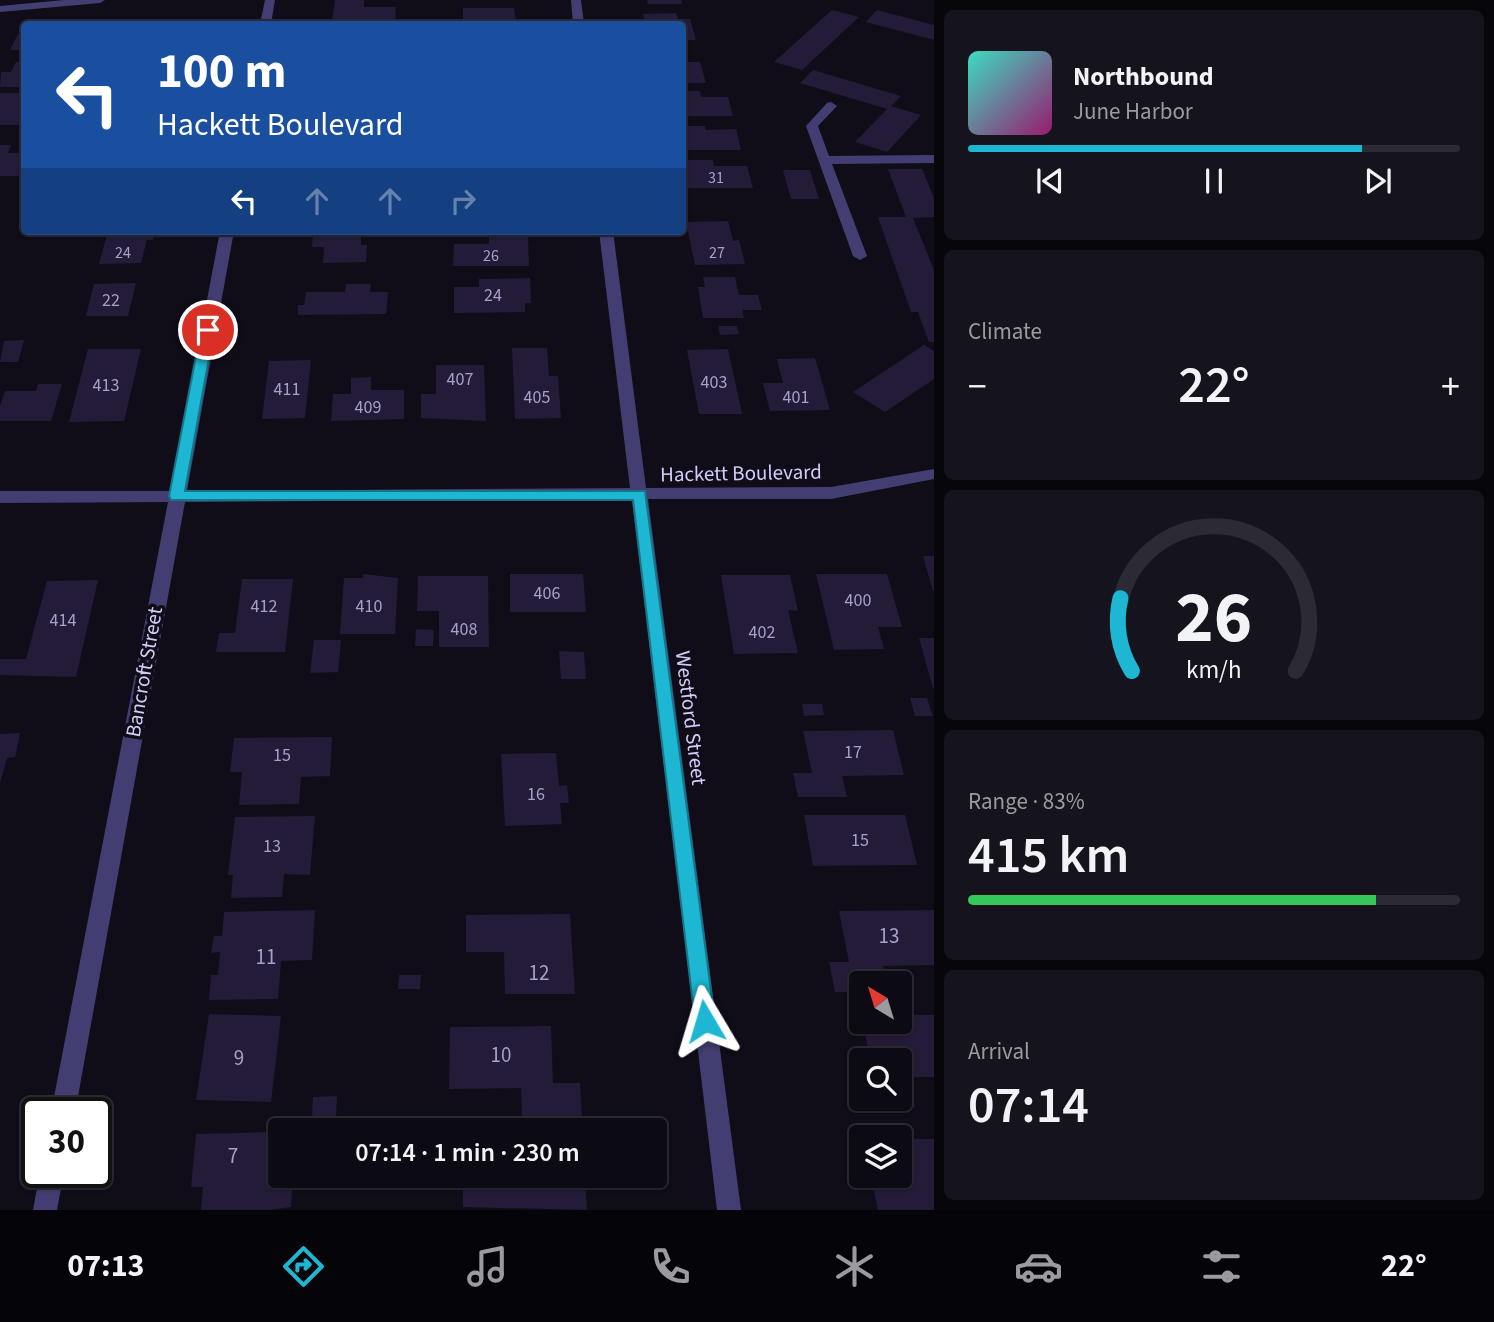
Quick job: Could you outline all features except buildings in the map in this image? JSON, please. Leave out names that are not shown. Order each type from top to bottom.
[{"type":"street","points":[[0,9],[100,0]]},
{"type":"street","points":[[266,21],[270,0]]},
{"type":"street","points":[[576,0],[579,21]]},
{"type":"street","points":[[831,106],[812,125],[860,256]]},
{"type":"street","points":[[825,160],[934,159]]},
{"type":"street","name":"Bancroft Street","points":[[66,1097],[226,235]]},
{"type":"street","name":"Westford Street","points":[[607,235],[729,1210]]},
{"type":"street","name":"Hackett Boulevard","points":[[0,496],[831,493],[934,474]]},
{"type":"street","points":[[45,1210],[49,1188]]},
{"type":"route","points":[[208,330],[176,496],[640,495],[705,1021]]}]
